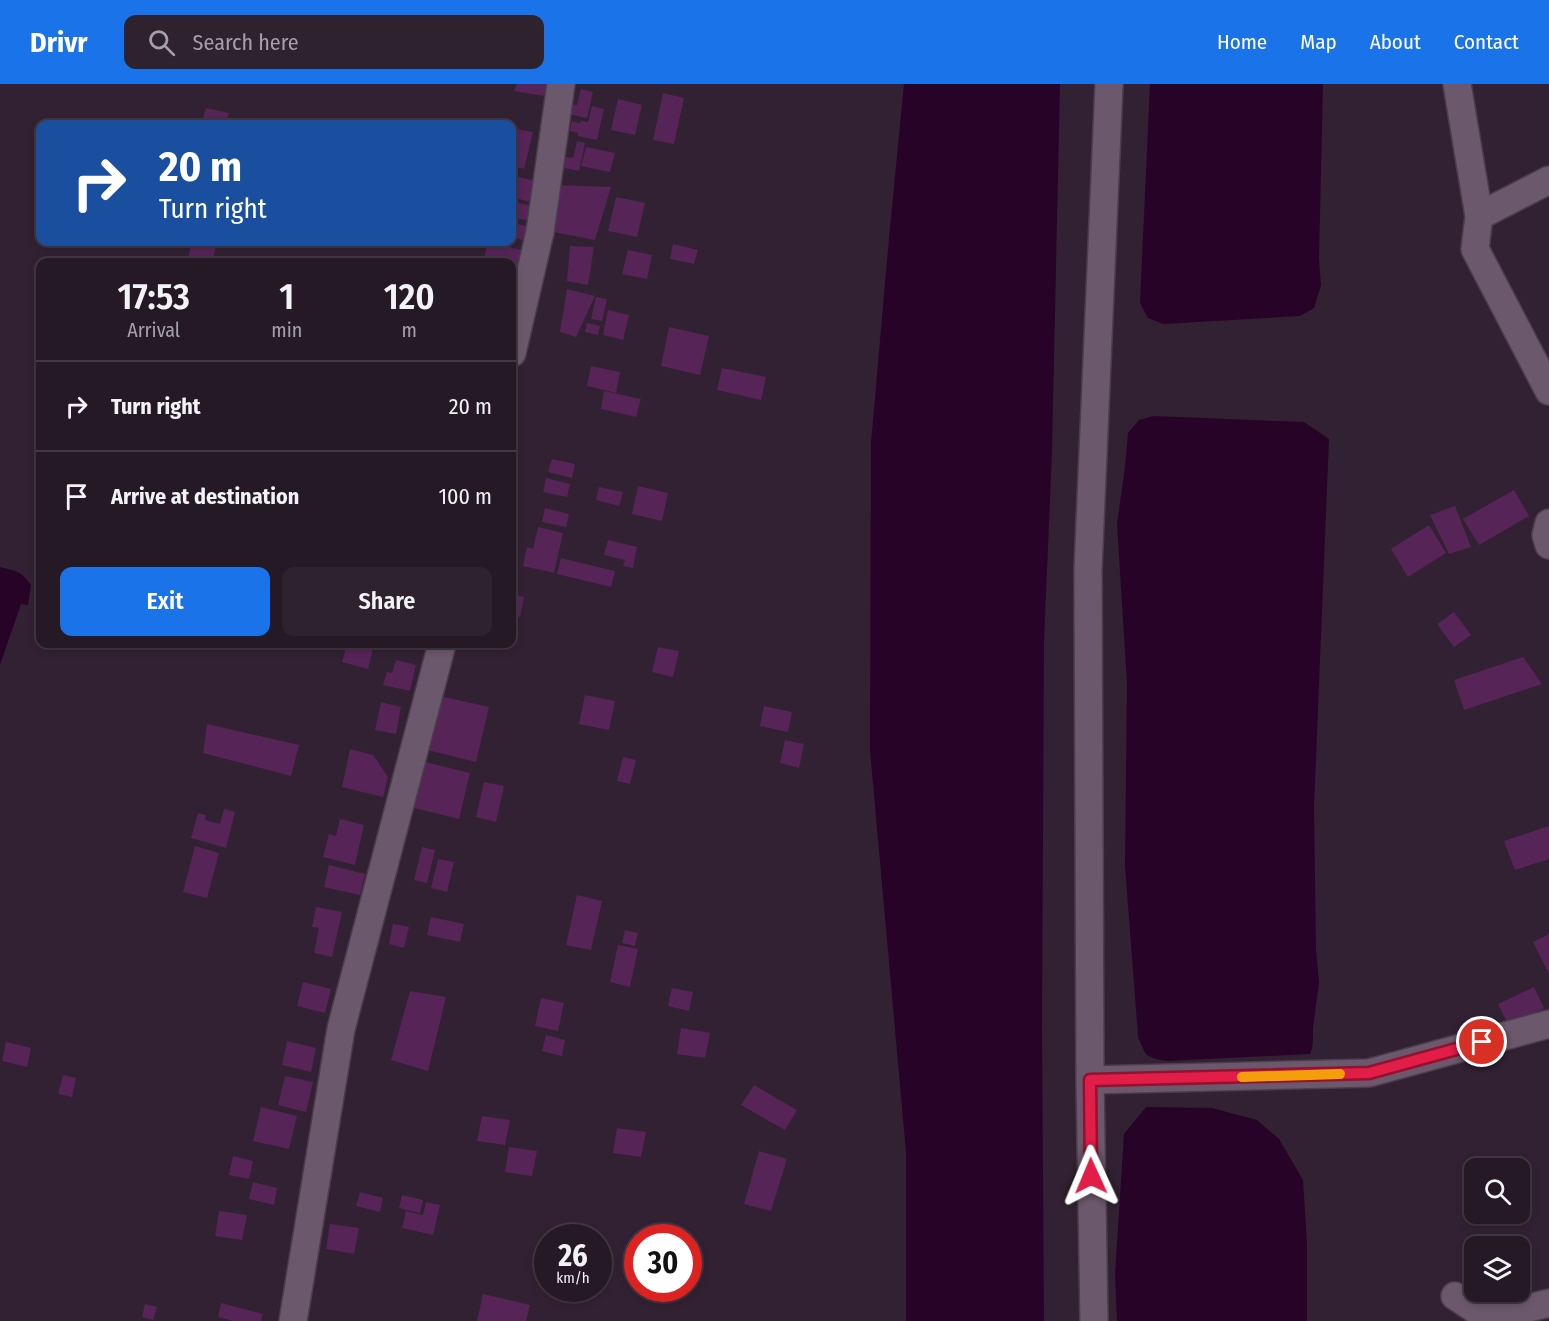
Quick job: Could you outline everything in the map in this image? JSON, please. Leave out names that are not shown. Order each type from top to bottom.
[{"type":"street","points":[[516,336],[540,232],[561,84]]},
{"type":"street","points":[[1094,1321],[1090,1080],[1088,569],[1109,84]]},
{"type":"street","points":[[1457,84],[1479,216],[1475,249],[1549,391]]},
{"type":"street","points":[[1479,216],[1549,180]]},
{"type":"street","points":[[1549,523],[1546,535],[1549,545]]},
{"type":"street","points":[[293,1321],[341,1029],[441,648]]},
{"type":"street","points":[[1090,1080],[1369,1073],[1549,1024]]},
{"type":"street","points":[[1455,1296],[1488,1318],[1549,1303]]},
{"type":"shaded area","points":[[904,84],[1060,84],[1052,451],[1044,642],[1042,1027],[1044,1321],[906,1321],[906,1152],[870,750],[871,443]]},
{"type":"shaded area","points":[[1150,84],[1323,84],[1319,259],[1321,285],[1314,308],[1300,316],[1163,324],[1148,318],[1140,303]]},
{"type":"shaded area","points":[[1153,416],[1304,422],[1329,439],[1314,807],[1316,949],[1319,983],[1310,1054],[1168,1061],[1155,1059],[1148,1055],[1138,1036],[1125,866],[1127,684],[1117,524],[1128,433],[1139,420]]},
{"type":"shaded area","points":[[0,567],[18,572],[31,585],[28,605],[21,604],[0,665]]},
{"type":"shaded area","points":[[1146,1107],[1212,1108],[1257,1120],[1279,1139],[1303,1180],[1307,1243],[1307,1321],[1117,1321],[1115,1274],[1124,1134]]},
{"type":"building","points":[[517,84],[548,84],[544,96],[514,91]]},
{"type":"building","points":[[581,89],[593,92],[587,118],[568,114],[571,104],[577,105]]},
{"type":"building","points":[[663,93],[684,98],[674,144],[653,140]]},
{"type":"building","points":[[618,99],[642,105],[635,135],[611,130]]},
{"type":"building","points":[[592,106],[604,109],[597,140],[578,136],[578,133],[570,131],[572,121],[588,122]]},
{"type":"building","points":[[206,108],[229,113],[227,120],[202,120]]},
{"type":"building","points":[[516,129],[533,132],[524,169],[516,167]]},
{"type":"building","points":[[577,141],[585,143],[579,171],[559,167],[561,156],[573,158]]},
{"type":"building","points":[[586,147],[615,153],[610,172],[581,166]]},
{"type":"building","points":[[516,176],[535,181],[530,202],[516,198]]},
{"type":"building","points":[[554,185],[611,187],[595,240],[548,231]]},
{"type":"building","points":[[616,197],[645,203],[637,237],[608,231]]},
{"type":"building","points":[[516,202],[532,206],[529,221],[516,218]]},
{"type":"building","points":[[516,224],[527,226],[523,240],[516,238]]},
{"type":"building","points":[[673,244],[698,250],[694,264],[670,259]]},
{"type":"building","points":[[191,246],[216,246],[213,258],[188,258]]},
{"type":"building","points":[[487,246],[505,246],[522,250],[516,275],[516,258],[484,258]]},
{"type":"building","points":[[570,246],[594,247],[588,285],[567,281]]},
{"type":"building","points":[[628,250],[652,255],[647,279],[622,274]]},
{"type":"building","points":[[567,289],[595,296],[576,337],[560,332]]},
{"type":"building","points":[[596,297],[607,299],[602,321],[591,319]]},
{"type":"building","points":[[608,310],[629,315],[623,340],[603,335]]},
{"type":"building","points":[[587,323],[600,326],[598,335],[585,332]]},
{"type":"building","points":[[669,327],[709,336],[700,375],[661,366]]},
{"type":"building","points":[[591,366],[620,372],[616,393],[587,386]]},
{"type":"building","points":[[722,368],[766,377],[761,400],[717,390]]},
{"type":"building","points":[[604,391],[641,399],[636,417],[601,409]]},
{"type":"building","points":[[552,459],[575,464],[572,478],[548,472]]},
{"type":"building","points":[[546,478],[570,484],[567,497],[543,492]]},
{"type":"building","points":[[638,486],[668,493],[662,521],[632,514]]},
{"type":"building","points":[[599,487],[623,492],[619,506],[596,500]]},
{"type":"building","points":[[1514,490],[1529,516],[1479,545],[1463,519]]},
{"type":"building","points":[[1455,506],[1471,547],[1449,554],[1430,515]]},
{"type":"building","points":[[545,508],[569,514],[566,527],[542,522]]},
{"type":"building","points":[[1429,525],[1446,553],[1408,577],[1391,549]]},
{"type":"building","points":[[538,527],[563,533],[554,573],[523,566],[527,547],[533,549]]},
{"type":"building","points":[[608,540],[637,547],[633,568],[623,566],[625,560],[604,555]]},
{"type":"building","points":[[561,558],[615,571],[611,587],[557,574]]},
{"type":"building","points":[[516,595],[524,597],[520,617],[516,616]]},
{"type":"building","points":[[1454,612],[1471,635],[1454,647],[1437,624]]},
{"type":"building","points":[[658,647],[679,651],[673,677],[652,672]]},
{"type":"building","points":[[346,648],[373,648],[368,669],[342,662]]},
{"type":"building","points":[[1523,657],[1542,684],[1464,710],[1454,680]]},
{"type":"building","points":[[396,660],[416,665],[410,691],[383,685],[387,672],[392,673]]},
{"type":"building","points":[[585,695],[615,701],[609,730],[579,724]]},
{"type":"building","points":[[440,696],[489,707],[476,762],[427,750]]},
{"type":"building","points":[[381,702],[401,707],[396,734],[375,730]]},
{"type":"building","points":[[764,706],[792,712],[788,732],[760,726]]},
{"type":"building","points":[[207,724],[299,745],[291,776],[203,753]]},
{"type":"building","points":[[785,740],[804,744],[799,768],[780,763]]},
{"type":"building","points":[[350,749],[373,755],[388,777],[383,797],[342,787]]},
{"type":"building","points":[[623,757],[636,760],[630,784],[617,781]]},
{"type":"building","points":[[425,762],[470,773],[459,819],[414,808]]},
{"type":"building","points":[[484,782],[504,786],[496,822],[476,817]]},
{"type":"building","points":[[224,809],[235,812],[226,848],[191,838],[198,813],[206,815],[205,820],[220,824]]},
{"type":"building","points":[[340,819],[364,825],[355,865],[323,857],[329,834],[336,836]]},
{"type":"building","points":[[1549,826],[1549,859],[1515,870],[1504,841]]},
{"type":"building","points":[[195,846],[219,853],[207,898],[183,892]]},
{"type":"building","points":[[422,847],[435,850],[427,883],[414,880]]},
{"type":"building","points":[[438,859],[454,862],[447,892],[431,888]]},
{"type":"building","points":[[329,865],[365,874],[360,895],[324,887]]},
{"type":"building","points":[[577,895],[602,901],[591,950],[566,945]]},
{"type":"building","points":[[316,907],[342,912],[332,957],[314,953],[319,928],[312,927]]},
{"type":"building","points":[[431,917],[464,924],[460,942],[427,935]]},
{"type":"building","points":[[393,924],[409,927],[404,948],[389,944]]},
{"type":"building","points":[[625,930],[638,933],[635,946],[622,943]]},
{"type":"building","points":[[1549,934],[1549,974],[1533,942]]},
{"type":"building","points":[[618,945],[638,949],[630,987],[610,982]]},
{"type":"building","points":[[303,982],[331,989],[325,1013],[297,1006]]},
{"type":"building","points":[[1534,987],[1544,1008],[1509,1026],[1498,1004]]},
{"type":"building","points":[[672,988],[693,992],[689,1011],[668,1006]]},
{"type":"building","points":[[410,991],[446,997],[428,1071],[391,1060]]},
{"type":"building","points":[[541,998],[564,1003],[558,1031],[535,1026]]},
{"type":"building","points":[[681,1028],[710,1033],[705,1058],[677,1054]]},
{"type":"building","points":[[546,1035],[565,1040],[562,1056],[542,1051]]},
{"type":"building","points":[[287,1041],[316,1048],[311,1072],[282,1065]]},
{"type":"building","points":[[6,1042],[31,1048],[27,1067],[2,1061]]},
{"type":"building","points":[[63,1075],[76,1078],[72,1097],[58,1094]]},
{"type":"building","points":[[285,1076],[313,1082],[306,1112],[278,1105]]},
{"type":"building","points":[[754,1085],[797,1110],[785,1130],[741,1105]]},
{"type":"building","points":[[261,1107],[297,1116],[289,1149],[253,1141]]},
{"type":"building","points":[[482,1116],[510,1120],[505,1145],[477,1141]]},
{"type":"building","points":[[617,1128],[646,1132],[641,1157],[613,1153]]},
{"type":"building","points":[[509,1147],[537,1151],[532,1176],[505,1172]]},
{"type":"building","points":[[759,1151],[787,1159],[771,1211],[744,1204]]},
{"type":"building","points":[[233,1156],[253,1161],[249,1179],[229,1175]]},
{"type":"building","points":[[253,1182],[277,1188],[274,1205],[249,1199]]},
{"type":"building","points":[[360,1192],[383,1198],[380,1212],[356,1206]]},
{"type":"building","points":[[402,1195],[423,1200],[420,1213],[399,1208]]},
{"type":"building","points":[[426,1202],[440,1205],[433,1235],[402,1228],[406,1211],[423,1215]]},
{"type":"building","points":[[219,1211],[247,1215],[242,1240],[215,1236]]},
{"type":"building","points":[[330,1224],[359,1228],[354,1254],[326,1249]]},
{"type":"building","points":[[483,1294],[530,1305],[526,1321],[477,1321]]},
{"type":"building","points":[[221,1303],[263,1314],[261,1321],[233,1321],[218,1317]]},
{"type":"building","points":[[145,1304],[157,1307],[153,1320],[142,1317]]},
{"type":"slow traffic","points":[[1242,1077],[1340,1074]]},
{"type":"route","points":[[1091,1176],[1090,1080],[1369,1073],[1482,1042]]}]
